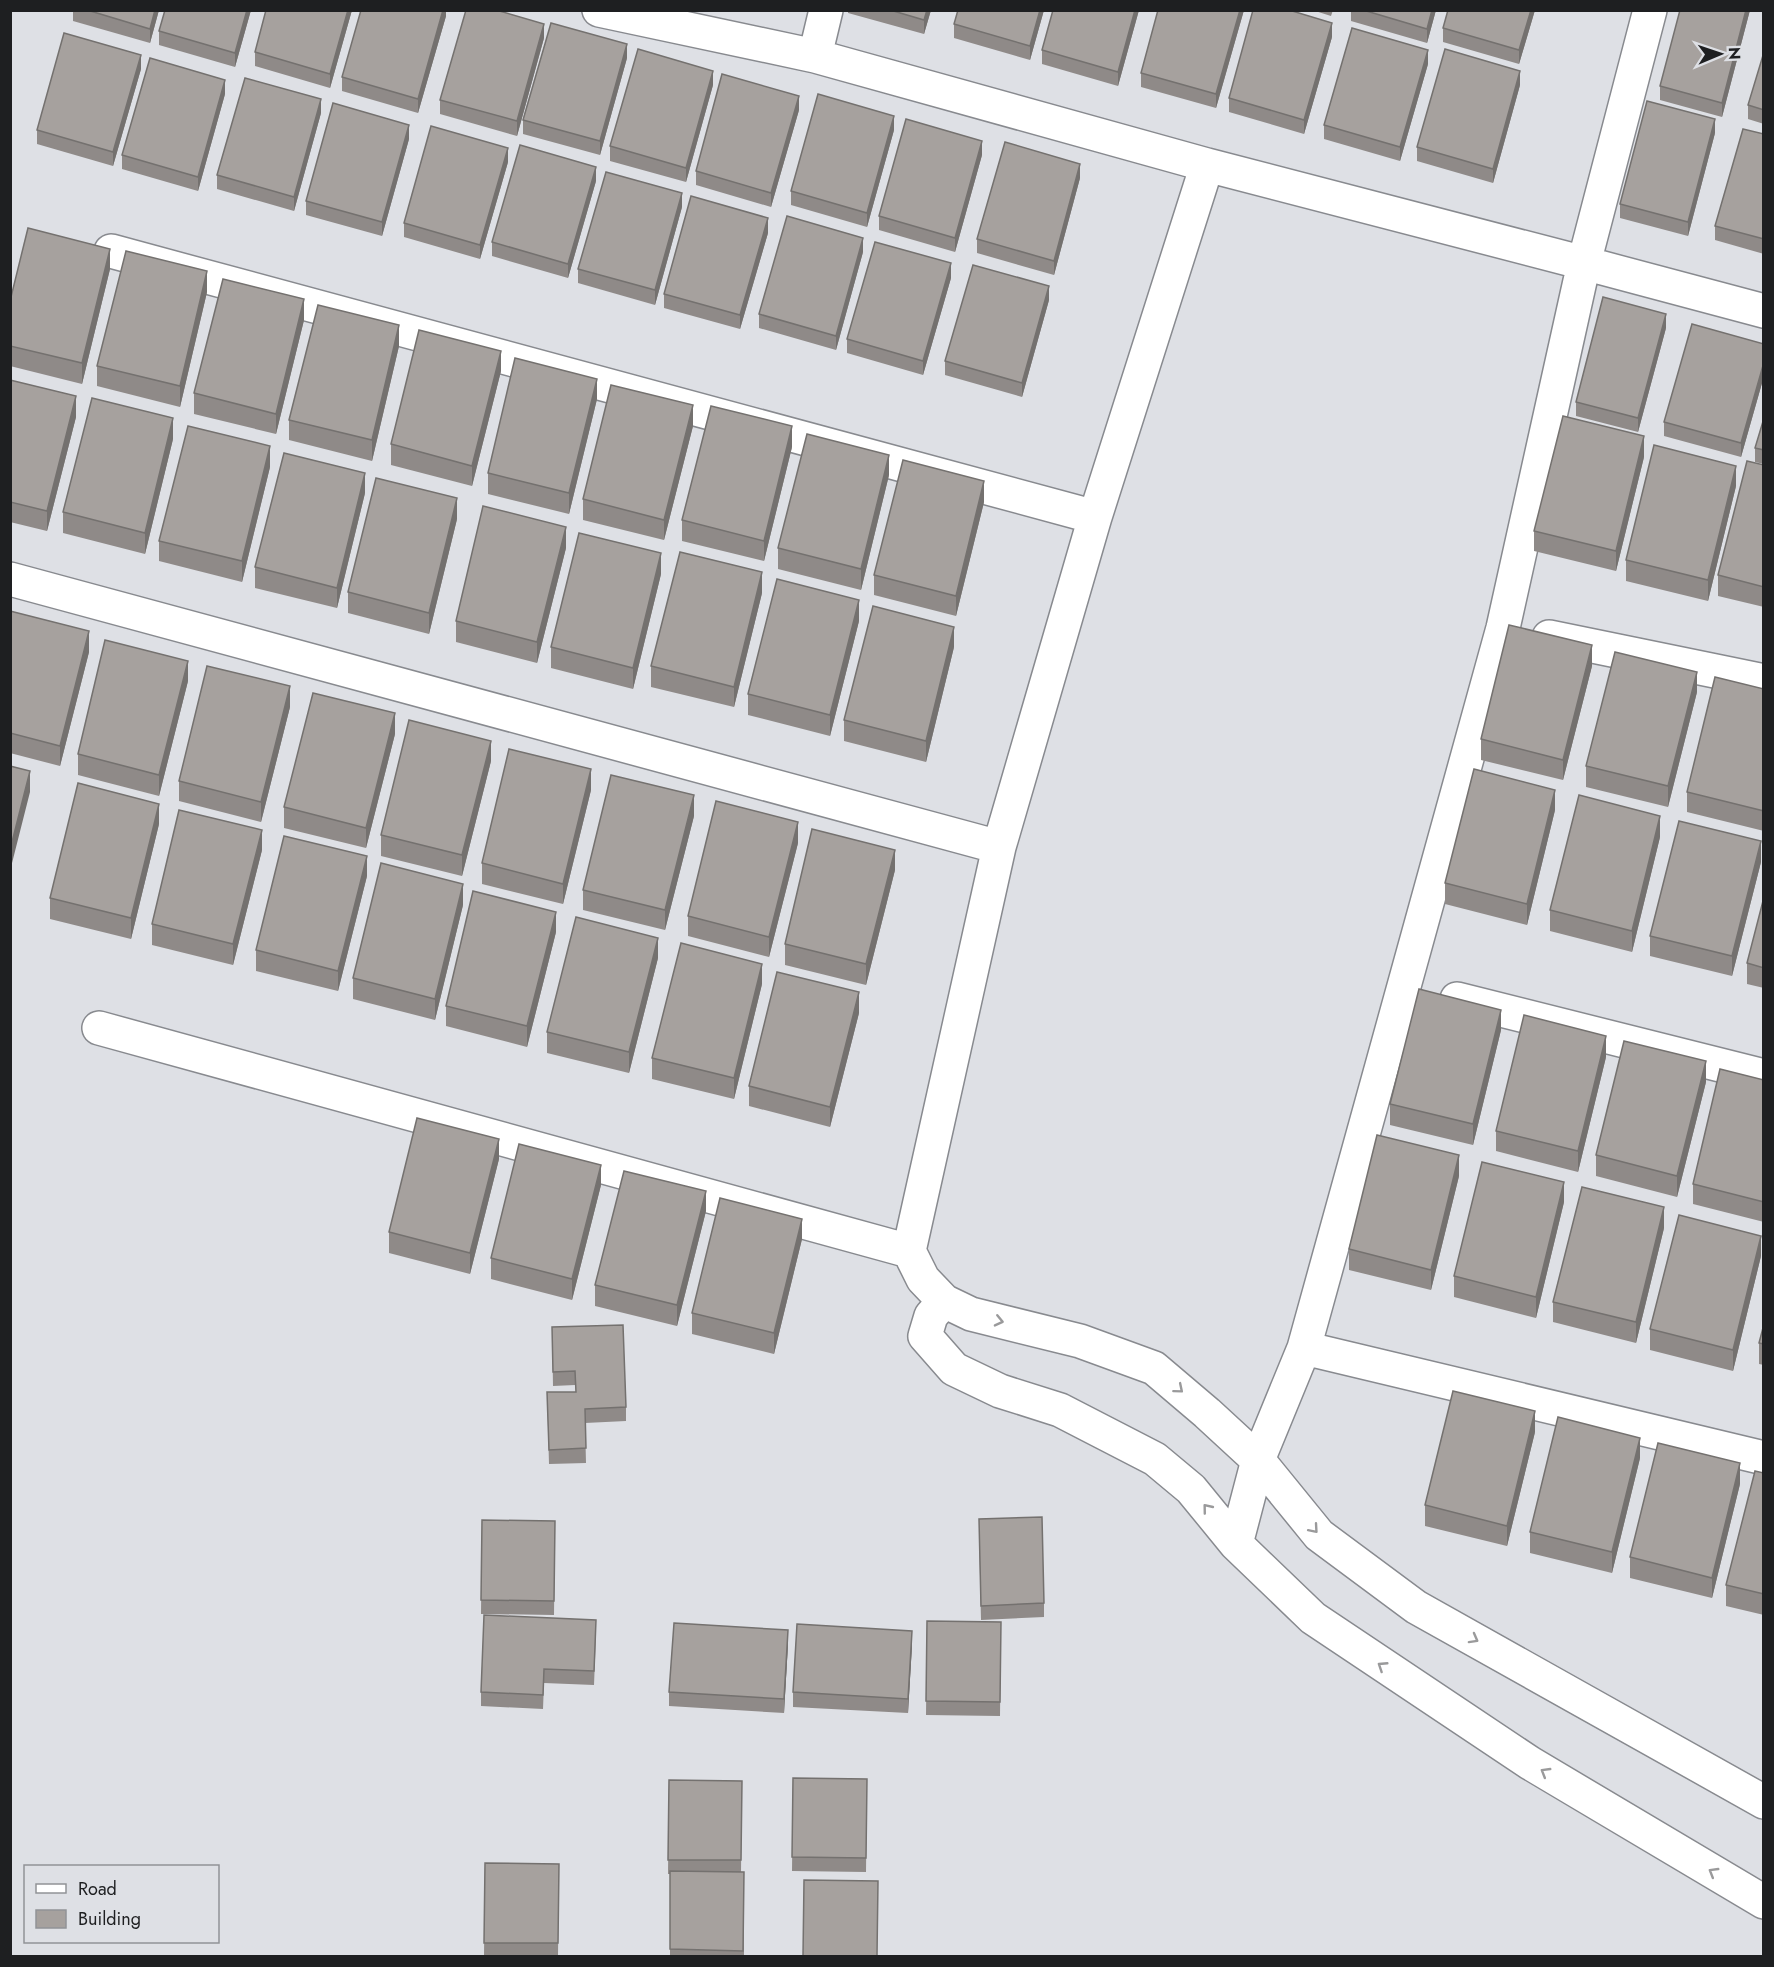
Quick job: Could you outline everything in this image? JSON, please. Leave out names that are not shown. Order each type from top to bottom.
[{"type":"street","points":[[599,10],[815,56],[1207,165],[1764,311]]},
{"type":"street","points":[[815,56],[826,10]]},
{"type":"street","points":[[1236,1544],[1258,1460],[1304,1348],[1503,628],[1584,263],[1650,10]]},
{"type":"street","points":[[1207,165],[1095,517],[999,847],[909,1251],[923,1279],[944,1301],[971,1314],[1080,1341],[1154,1368],[1258,1460],[1319,1535],[1416,1607],[1764,1802]]},
{"type":"street","points":[[111,251],[1095,517]]},
{"type":"street","points":[[10,579],[999,847]]},
{"type":"street","points":[[1503,628],[1764,681]]},
{"type":"street","points":[[1403,986],[1764,1076]]},
{"type":"street","points":[[99,1028],[909,1251]]},
{"type":"street","points":[[944,1301],[931,1316],[925,1336],[954,1369],[1000,1391],[1060,1410],[1155,1459],[1191,1489],[1236,1544],[1312,1618],[1530,1763],[1764,1902]]},
{"type":"street","points":[[1304,1348],[1764,1458]]},
{"type":"building","points":[[87,10],[155,10],[150,29]]},
{"type":"building","points":[[165,10],[247,10],[235,53],[159,31]]},
{"type":"building","points":[[266,10],[348,10],[330,74],[255,52]]},
{"type":"building","points":[[361,10],[443,10],[418,99],[342,77]]},
{"type":"building","points":[[466,10],[496,10],[544,24],[517,121],[440,100]]},
{"type":"building","points":[[890,10],[927,10],[924,20]]},
{"type":"building","points":[[958,10],[1040,10],[1030,46],[954,24]]},
{"type":"building","points":[[1053,10],[1135,10],[1118,72],[1042,50]]},
{"type":"building","points":[[1158,10],[1240,10],[1216,94],[1141,73]]},
{"type":"building","points":[[1253,10],[1289,10],[1332,23],[1304,120],[1229,98]]},
{"type":"building","points":[[1363,10],[1432,10],[1427,29]]},
{"type":"building","points":[[1448,10],[1531,10],[1519,50],[1443,28]]},
{"type":"building","points":[[1680,10],[1746,10],[1722,103],[1660,86]]},
{"type":"building","points":[[551,23],[627,44],[600,141],[523,120]]},
{"type":"building","points":[[1352,28],[1428,50],[1400,147],[1324,125]]},
{"type":"building","points":[[64,33],[141,55],[113,152],[37,130]]},
{"type":"building","points":[[638,49],[713,71],[686,168],[610,146]]},
{"type":"building","points":[[1445,49],[1520,71],[1493,169],[1417,147]]},
{"type":"building","points":[[1764,52],[1764,110],[1748,105]]},
{"type":"building","points":[[150,58],[225,80],[198,177],[122,155]]},
{"type":"building","points":[[722,74],[799,96],[771,193],[696,171]]},
{"type":"building","points":[[245,78],[321,99],[294,197],[217,175]]},
{"type":"building","points":[[818,94],[894,116],[867,213],[791,191]]},
{"type":"building","points":[[1647,101],[1715,119],[1688,222],[1620,204]]},
{"type":"building","points":[[333,103],[409,125],[382,222],[306,201]]},
{"type":"building","points":[[906,119],[982,141],[955,238],[879,216]]},
{"type":"building","points":[[431,126],[508,148],[480,245],[404,223]]},
{"type":"building","points":[[1743,129],[1764,134],[1764,239],[1715,226]]},
{"type":"building","points":[[1005,142],[1080,164],[1054,261],[977,239]]},
{"type":"building","points":[[520,145],[596,167],[568,264],[492,242]]},
{"type":"building","points":[[606,172],[682,193],[655,290],[578,269]]},
{"type":"building","points":[[691,196],[768,218],[740,315],[664,294]]},
{"type":"building","points":[[787,216],[863,238],[836,336],[759,314]]},
{"type":"building","points":[[28,228],[110,249],[82,363],[10,346],[10,301]]},
{"type":"building","points":[[875,242],[951,263],[923,361],[847,339]]},
{"type":"building","points":[[126,251],[207,271],[180,386],[97,366]]},
{"type":"building","points":[[973,265],[1049,286],[1022,383],[945,361]]},
{"type":"building","points":[[223,279],[304,299],[276,414],[194,393]]},
{"type":"building","points":[[1603,297],[1666,314],[1638,418],[1576,402]]},
{"type":"building","points":[[318,305],[399,325],[372,440],[289,420]]},
{"type":"building","points":[[1692,324],[1764,344],[1764,362],[1741,443],[1664,422]]},
{"type":"building","points":[[419,330],[501,351],[472,466],[391,444]]},
{"type":"building","points":[[515,358],[597,379],[569,493],[488,473]]},
{"type":"building","points":[[10,380],[76,396],[47,511],[10,502]]},
{"type":"building","points":[[611,385],[693,405],[664,520],[583,499]]},
{"type":"building","points":[[92,398],[173,418],[145,533],[63,512]]},
{"type":"building","points":[[711,406],[792,426],[764,541],[682,520]]},
{"type":"building","points":[[1563,416],[1644,436],[1616,551],[1534,531]]},
{"type":"building","points":[[1764,418],[1764,450],[1755,448]]},
{"type":"building","points":[[188,426],[270,446],[242,561],[159,541]]},
{"type":"building","points":[[807,434],[889,455],[861,569],[778,548]]},
{"type":"building","points":[[1654,445],[1736,466],[1708,580],[1626,560]]},
{"type":"building","points":[[284,453],[365,473],[337,588],[255,567]]},
{"type":"building","points":[[903,460],[984,481],[956,596],[874,575]]},
{"type":"building","points":[[1747,461],[1764,465],[1764,587],[1718,575]]},
{"type":"building","points":[[376,478],[457,498],[429,613],[348,592]]},
{"type":"building","points":[[483,506],[566,527],[537,642],[456,621]]},
{"type":"building","points":[[579,533],[661,553],[633,668],[551,647]]},
{"type":"building","points":[[680,552],[762,572],[734,687],[651,666]]},
{"type":"building","points":[[777,579],[859,600],[830,715],[748,694]]},
{"type":"building","points":[[873,606],[954,627],[926,741],[844,720]]},
{"type":"building","points":[[10,611],[89,631],[60,746],[10,733]]},
{"type":"building","points":[[1509,625],[1592,645],[1563,760],[1481,739]]},
{"type":"building","points":[[105,640],[188,661],[159,775],[78,754]]},
{"type":"building","points":[[1615,652],[1697,672],[1668,786],[1586,766]]},
{"type":"building","points":[[207,666],[290,686],[261,802],[179,781]]},
{"type":"building","points":[[1715,677],[1764,689],[1764,811],[1687,792]]},
{"type":"building","points":[[313,693],[395,713],[366,828],[284,807]]},
{"type":"building","points":[[409,720],[491,741],[462,855],[381,835]]},
{"type":"building","points":[[509,749],[591,769],[563,884],[482,863]]},
{"type":"building","points":[[10,766],[30,771],[10,850]]},
{"type":"building","points":[[1474,769],[1555,790],[1527,904],[1445,883]]},
{"type":"building","points":[[611,775],[694,795],[665,910],[583,890]]},
{"type":"building","points":[[78,783],[159,804],[131,918],[50,898]]},
{"type":"building","points":[[1579,795],[1660,816],[1632,931],[1550,910]]},
{"type":"building","points":[[716,801],[798,822],[769,937],[688,916]]},
{"type":"building","points":[[179,810],[262,830],[233,944],[152,924]]},
{"type":"building","points":[[1679,821],[1761,841],[1732,956],[1650,936]]},
{"type":"building","points":[[812,829],[895,850],[866,964],[785,944]]},
{"type":"building","points":[[284,836],[367,856],[338,971],[256,950]]},
{"type":"building","points":[[381,863],[463,884],[435,999],[353,978]]},
{"type":"building","points":[[473,891],[556,912],[527,1026],[446,1006]]},
{"type":"building","points":[[1764,897],[1764,968],[1747,963]]},
{"type":"building","points":[[576,917],[658,938],[629,1052],[547,1032]]},
{"type":"building","points":[[681,943],[762,964],[734,1078],[652,1058]]},
{"type":"building","points":[[777,972],[859,992],[830,1107],[749,1086]]},
{"type":"building","points":[[1419,989],[1501,1010],[1473,1124],[1390,1104]]},
{"type":"building","points":[[1524,1015],[1606,1036],[1578,1151],[1496,1131]]},
{"type":"building","points":[[1624,1041],[1706,1061],[1677,1176],[1596,1155]]},
{"type":"building","points":[[1720,1069],[1764,1080],[1764,1202],[1693,1184]]},
{"type":"building","points":[[417,1118],[499,1139],[470,1253],[389,1232]]},
{"type":"building","points":[[1377,1135],[1459,1155],[1431,1270],[1349,1249]]},
{"type":"building","points":[[519,1144],[601,1165],[572,1279],[491,1258]]},
{"type":"building","points":[[1482,1162],[1564,1182],[1536,1297],[1454,1276]]},
{"type":"building","points":[[624,1171],[706,1191],[677,1305],[595,1285]]},
{"type":"building","points":[[1582,1187],[1664,1207],[1636,1322],[1553,1302]]},
{"type":"building","points":[[720,1198],[802,1219],[774,1333],[692,1313]]},
{"type":"building","points":[[1679,1215],[1761,1236],[1733,1350],[1650,1329]]},
{"type":"building","points":[[1764,1324],[1764,1344],[1759,1343]]},
{"type":"building","points":[[623,1325],[626,1407],[585,1409],[586,1448],[549,1450],[547,1392],[576,1392],[575,1371],[553,1372],[552,1327]]},
{"type":"building","points":[[1453,1391],[1535,1411],[1507,1526],[1425,1505]]},
{"type":"building","points":[[1558,1417],[1640,1438],[1612,1552],[1530,1532]]},
{"type":"building","points":[[1658,1443],[1740,1463],[1712,1578],[1630,1557]]},
{"type":"building","points":[[1755,1471],[1764,1473],[1764,1594],[1726,1585]]},
{"type":"building","points":[[1042,1517],[1044,1603],[981,1606],[979,1519]]},
{"type":"building","points":[[482,1520],[555,1521],[554,1601],[481,1600]]},
{"type":"building","points":[[484,1615],[596,1620],[594,1671],[544,1669],[543,1695],[481,1692]]},
{"type":"building","points":[[927,1621],[1001,1622],[1000,1702],[926,1701]]},
{"type":"building","points":[[674,1623],[788,1630],[784,1699],[669,1692]]},
{"type":"building","points":[[797,1624],[912,1631],[908,1699],[793,1692]]},
{"type":"building","points":[[793,1778],[867,1779],[866,1858],[792,1857]]},
{"type":"building","points":[[669,1780],[742,1781],[741,1860],[668,1860]]},
{"type":"building","points":[[485,1863],[559,1864],[558,1943],[484,1943]]},
{"type":"building","points":[[670,1871],[744,1872],[743,1951],[670,1949]]},
{"type":"building","points":[[804,1880],[878,1881],[877,1956],[803,1956]]}]
